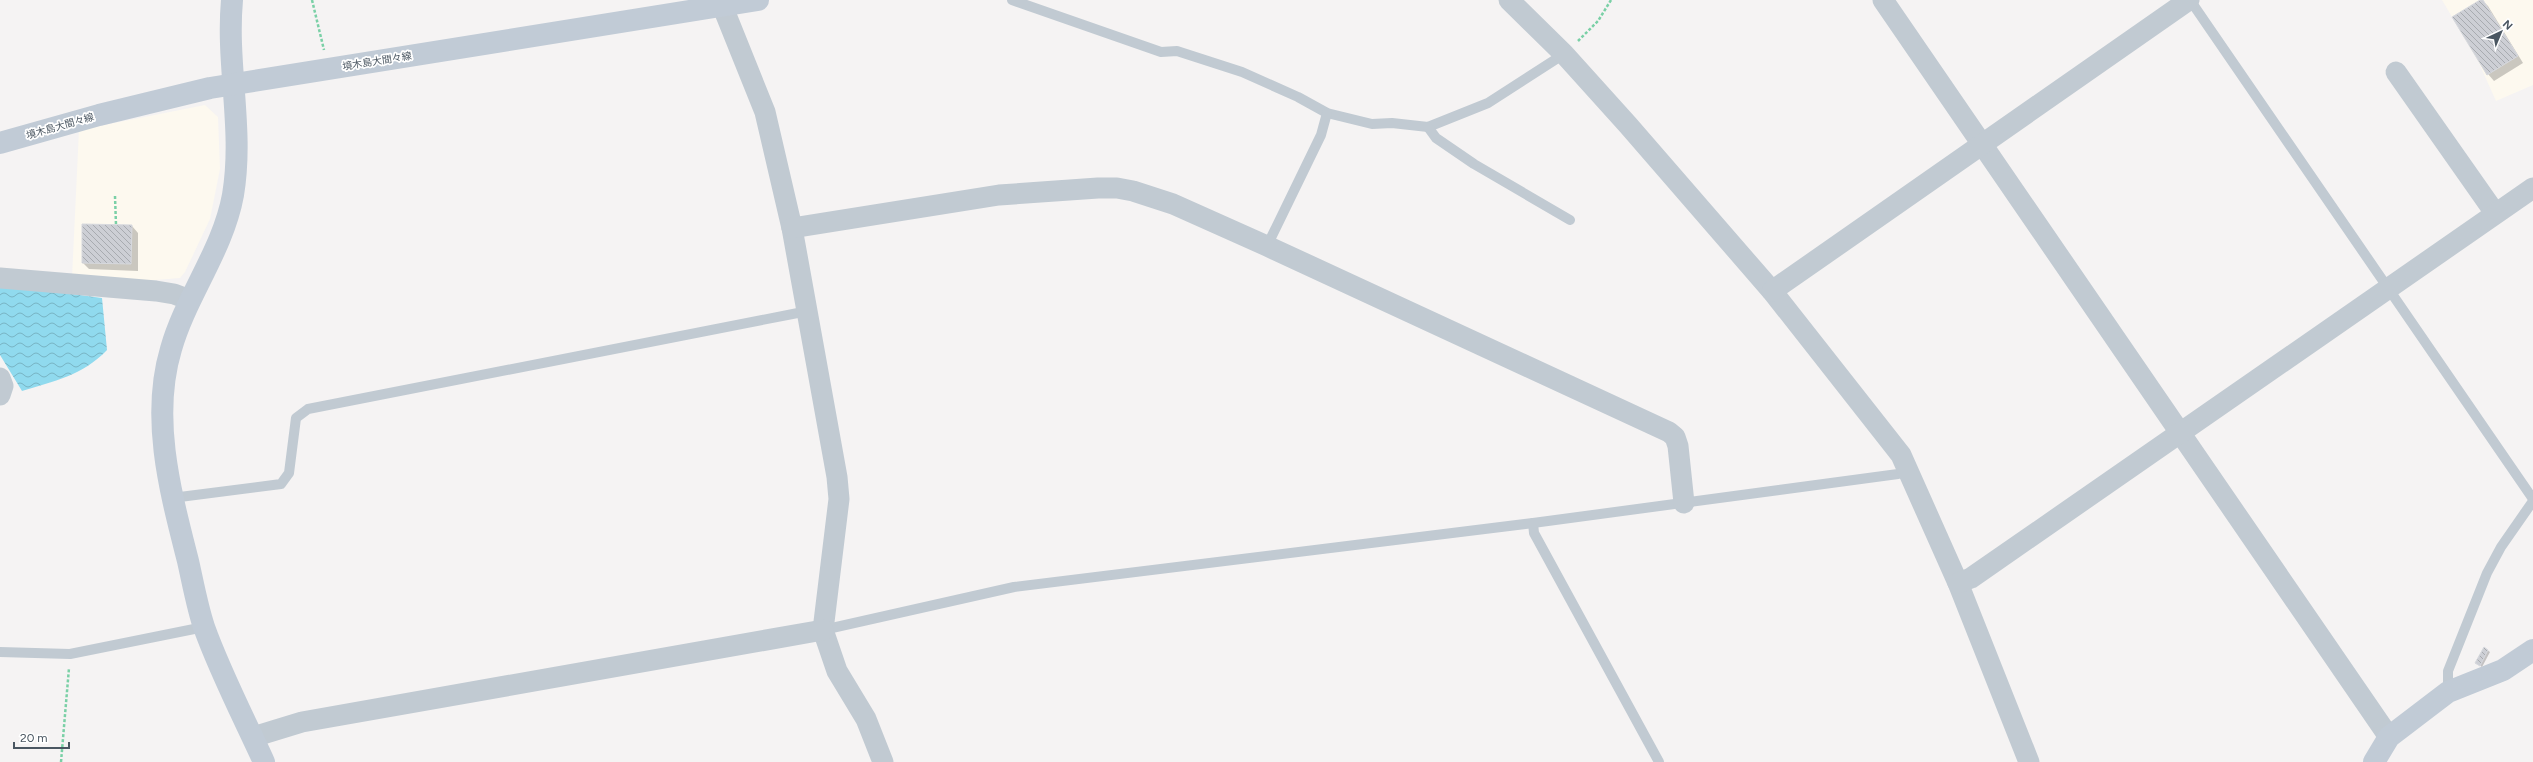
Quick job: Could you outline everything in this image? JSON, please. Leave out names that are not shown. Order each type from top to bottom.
[{"type":"street","points":[[232,0],[230,56],[238,154],[230,209],[218,242],[190,300],[170,350],[163,392],[162,425],[172,498],[204,627],[264,762]]},
{"type":"street","name":"境木島大間々線","points":[[0,143],[99,115],[232,84],[758,0]]},
{"type":"street","points":[[1509,0],[1564,54],[1772,291],[1879,426],[1909,469],[1958,583],[2029,762]]},
{"type":"street","points":[[1884,0],[2389,737]]},
{"type":"street","points":[[1772,291],[1982,143],[2190,0]]},
{"type":"street","points":[[722,5],[765,112],[792,228],[808,311],[839,499],[823,630],[827,648],[837,671],[866,719],[883,762]]},
{"type":"street","points":[[2396,72],[2495,213]]},
{"type":"street","points":[[792,228],[999,195],[1118,188],[1173,204],[1669,432],[1675,437],[1678,446],[1684,503]]},
{"type":"street","points":[[1958,583],[1971,578],[2533,188]]},
{"type":"street","points":[[0,278],[156,291],[174,294],[190,300]]},
{"type":"street","points":[[0,378],[3,386],[0,395]]},
{"type":"street","points":[[253,737],[302,722],[823,630]]},
{"type":"street","points":[[2374,762],[2389,737],[2448,692],[2503,670],[2533,650]]},
{"type":"lane","points":[[1012,0],[1161,52],[1177,51],[1242,72],[1298,97],[1327,113],[1372,124],[1428,127],[1488,103],[1564,54]]},
{"type":"lane","points":[[2190,0],[2533,500],[2501,547],[2487,573],[2448,671],[2448,692]]},
{"type":"lane","points":[[1267,246],[1321,135],[1327,113]]},
{"type":"lane","points":[[1428,127],[1436,138],[1474,164],[1570,220]]},
{"type":"lane","points":[[172,498],[281,484],[289,473],[296,418],[308,409],[808,311]]},
{"type":"lane","points":[[823,630],[1014,587],[1533,523],[1898,474],[1909,469]]},
{"type":"lane","points":[[1533,523],[1534,532],[1659,762]]},
{"type":"lane","points":[[0,652],[70,654],[204,627]]},
{"type":"path","points":[[312,0],[328,69]]},
{"type":"path","points":[[1564,54],[1598,22],[1611,0]]},
{"type":"path","points":[[115,196],[116,225]]},
{"type":"path","points":[[61,762],[70,654]]},
{"type":"shaded area","points":[[2442,0],[2533,0],[2533,85],[2496,101],[2478,61]]},
{"type":"shaded area","points":[[205,105],[218,117],[220,169],[210,219],[185,272],[180,278],[143,281],[72,278],[79,130]]},
{"type":"water","points":[[0,284],[102,298],[107,350],[88,366],[78,372],[22,391],[0,355]]},
{"type":"building","points":[[2480,0],[2483,0],[2518,56],[2487,75],[2452,17]]},
{"type":"building","points":[[82,224],[132,225],[131,264],[82,263]]},
{"type":"building","points":[[2484,647],[2488,650],[2480,666],[2475,663]]}]
